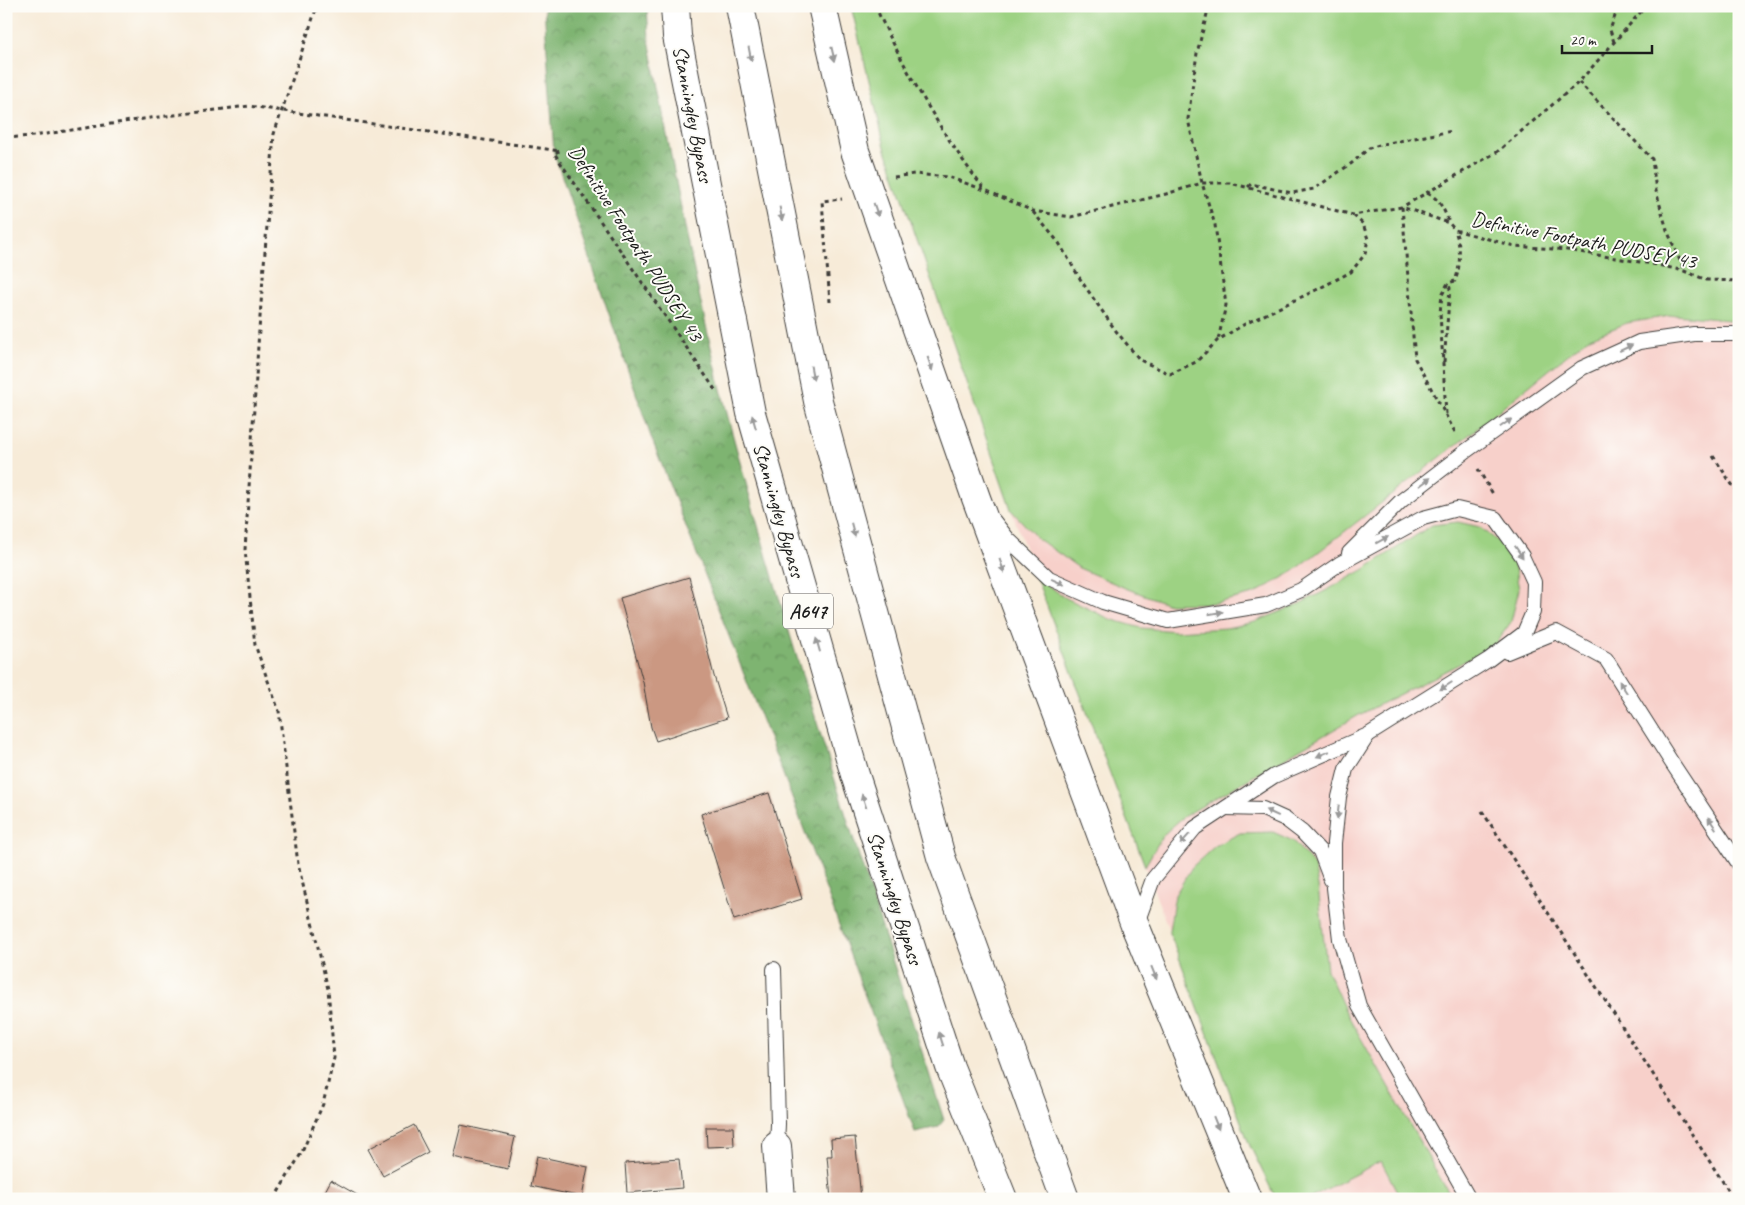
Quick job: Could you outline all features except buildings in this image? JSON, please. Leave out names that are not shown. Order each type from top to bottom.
[{"type":"main road","name":"Stanningley Bypass","points":[[676,6],[677,36],[751,412],[855,776],[950,1067],[1003,1199]]},
{"type":"main road","points":[[740,6],[818,401],[938,847],[1065,1199]]},
{"type":"main road","points":[[822,6],[855,151],[858,190],[976,498],[1136,928],[1247,1199]]},
{"type":"main road","points":[[950,1067],[982,1199]]},
{"type":"main road","points":[[777,1146],[781,1199]]},
{"type":"lane","points":[[1339,564],[1401,501],[1466,451],[1582,368],[1639,342],[1694,334],[1739,334]]},
{"type":"lane","points":[[976,498],[1008,539],[1049,578],[1103,602],[1168,621],[1266,605],[1301,590],[1339,564],[1423,518],[1457,509],[1495,518],[1522,556],[1534,582],[1533,612],[1524,633],[1488,660],[1368,735],[1274,776],[1195,828],[1153,878],[1141,908],[1136,928]]},
{"type":"lane","points":[[1488,660],[1556,632],[1606,659],[1739,864]]},
{"type":"lane","points":[[1368,735],[1346,769],[1339,797],[1334,843],[1334,888],[1340,939],[1359,1006],[1469,1199]]},
{"type":"lane","points":[[1226,808],[1263,809],[1285,819],[1302,832],[1320,851],[1334,888]]},
{"type":"lane","points":[[774,968],[777,1146]]},
{"type":"path","points":[[274,1199],[302,1152],[324,1104],[334,1058],[328,989],[298,864],[279,711],[256,645],[245,550],[267,210],[274,134],[317,6]]},
{"type":"path","points":[[875,6],[905,65],[957,154],[984,190]]},
{"type":"path","points":[[1209,6],[1197,53],[1188,119],[1202,183],[1215,225],[1226,304],[1218,340]]},
{"type":"path","points":[[1614,42],[1610,30],[1621,6]]},
{"type":"path","points":[[1495,499],[1488,483],[1446,417],[1415,359],[1402,207],[1497,152],[1579,82],[1646,6]]},
{"type":"path","points":[[1579,82],[1652,159],[1656,191],[1667,230],[1684,271]]},
{"type":"path","name":"Definitive Footpath PUDSEY 43","points":[[6,138],[249,106],[560,151],[554,153],[730,412],[751,412]]},
{"type":"path","points":[[1247,187],[1251,184],[1292,193],[1314,189],[1345,168],[1369,148],[1452,131]]},
{"type":"path","name":"Definitive Footpath PUDSEY 43","points":[[830,303],[822,201],[914,174],[948,177],[1033,211],[1071,217],[1166,194],[1202,183],[1230,183],[1353,215],[1402,207],[1449,223],[1455,230],[1514,246],[1567,250],[1684,271],[1707,280],[1739,280]]},
{"type":"path","points":[[1426,193],[1434,196],[1444,210],[1449,223]]},
{"type":"path","points":[[1033,211],[1059,243],[1116,331],[1140,360],[1170,374],[1196,362],[1218,340],[1246,324],[1351,272],[1365,254],[1368,238],[1363,224],[1353,215]]},
{"type":"path","points":[[1446,417],[1440,313],[1442,295],[1448,283],[1455,281],[1457,275],[1460,242],[1455,230]]},
{"type":"path","points":[[1444,373],[1450,288],[1448,283]]},
{"type":"path","points":[[1714,456],[1739,495]]},
{"type":"path","points":[[1482,811],[1734,1199]]},
{"type":"shaded area","points":[[1676,315],[1739,321],[1739,1199],[1276,1199],[1250,1146],[1011,510],[1037,538],[1125,588],[1169,604],[1216,603],[1294,571],[1474,431],[1587,339],[1627,323]]},
{"type":"green space","points":[[544,6],[647,6],[649,39],[676,184],[696,281],[730,425],[806,687],[944,1120],[938,1127],[915,1132],[792,797],[651,437],[554,153]]},
{"type":"green space","points":[[851,6],[1739,6],[1739,321],[1676,315],[1627,323],[1587,339],[1474,431],[1294,571],[1254,594],[1216,603],[1169,604],[1079,568],[1037,538],[1011,510],[885,147]]},
{"type":"green space","points":[[1458,522],[1480,527],[1501,544],[1514,564],[1519,589],[1511,622],[1496,643],[1473,657],[1359,715],[1183,817],[1163,835],[1145,866],[1036,577],[1066,598],[1110,619],[1141,628],[1176,631],[1226,628],[1255,622],[1299,604],[1363,570],[1432,525]]},
{"type":"green space","points":[[1273,832],[1293,841],[1314,865],[1327,970],[1345,1010],[1452,1199],[1401,1199],[1381,1161],[1307,1199],[1276,1199],[1250,1146],[1169,931],[1175,895],[1192,867],[1215,846],[1240,833]]}]
